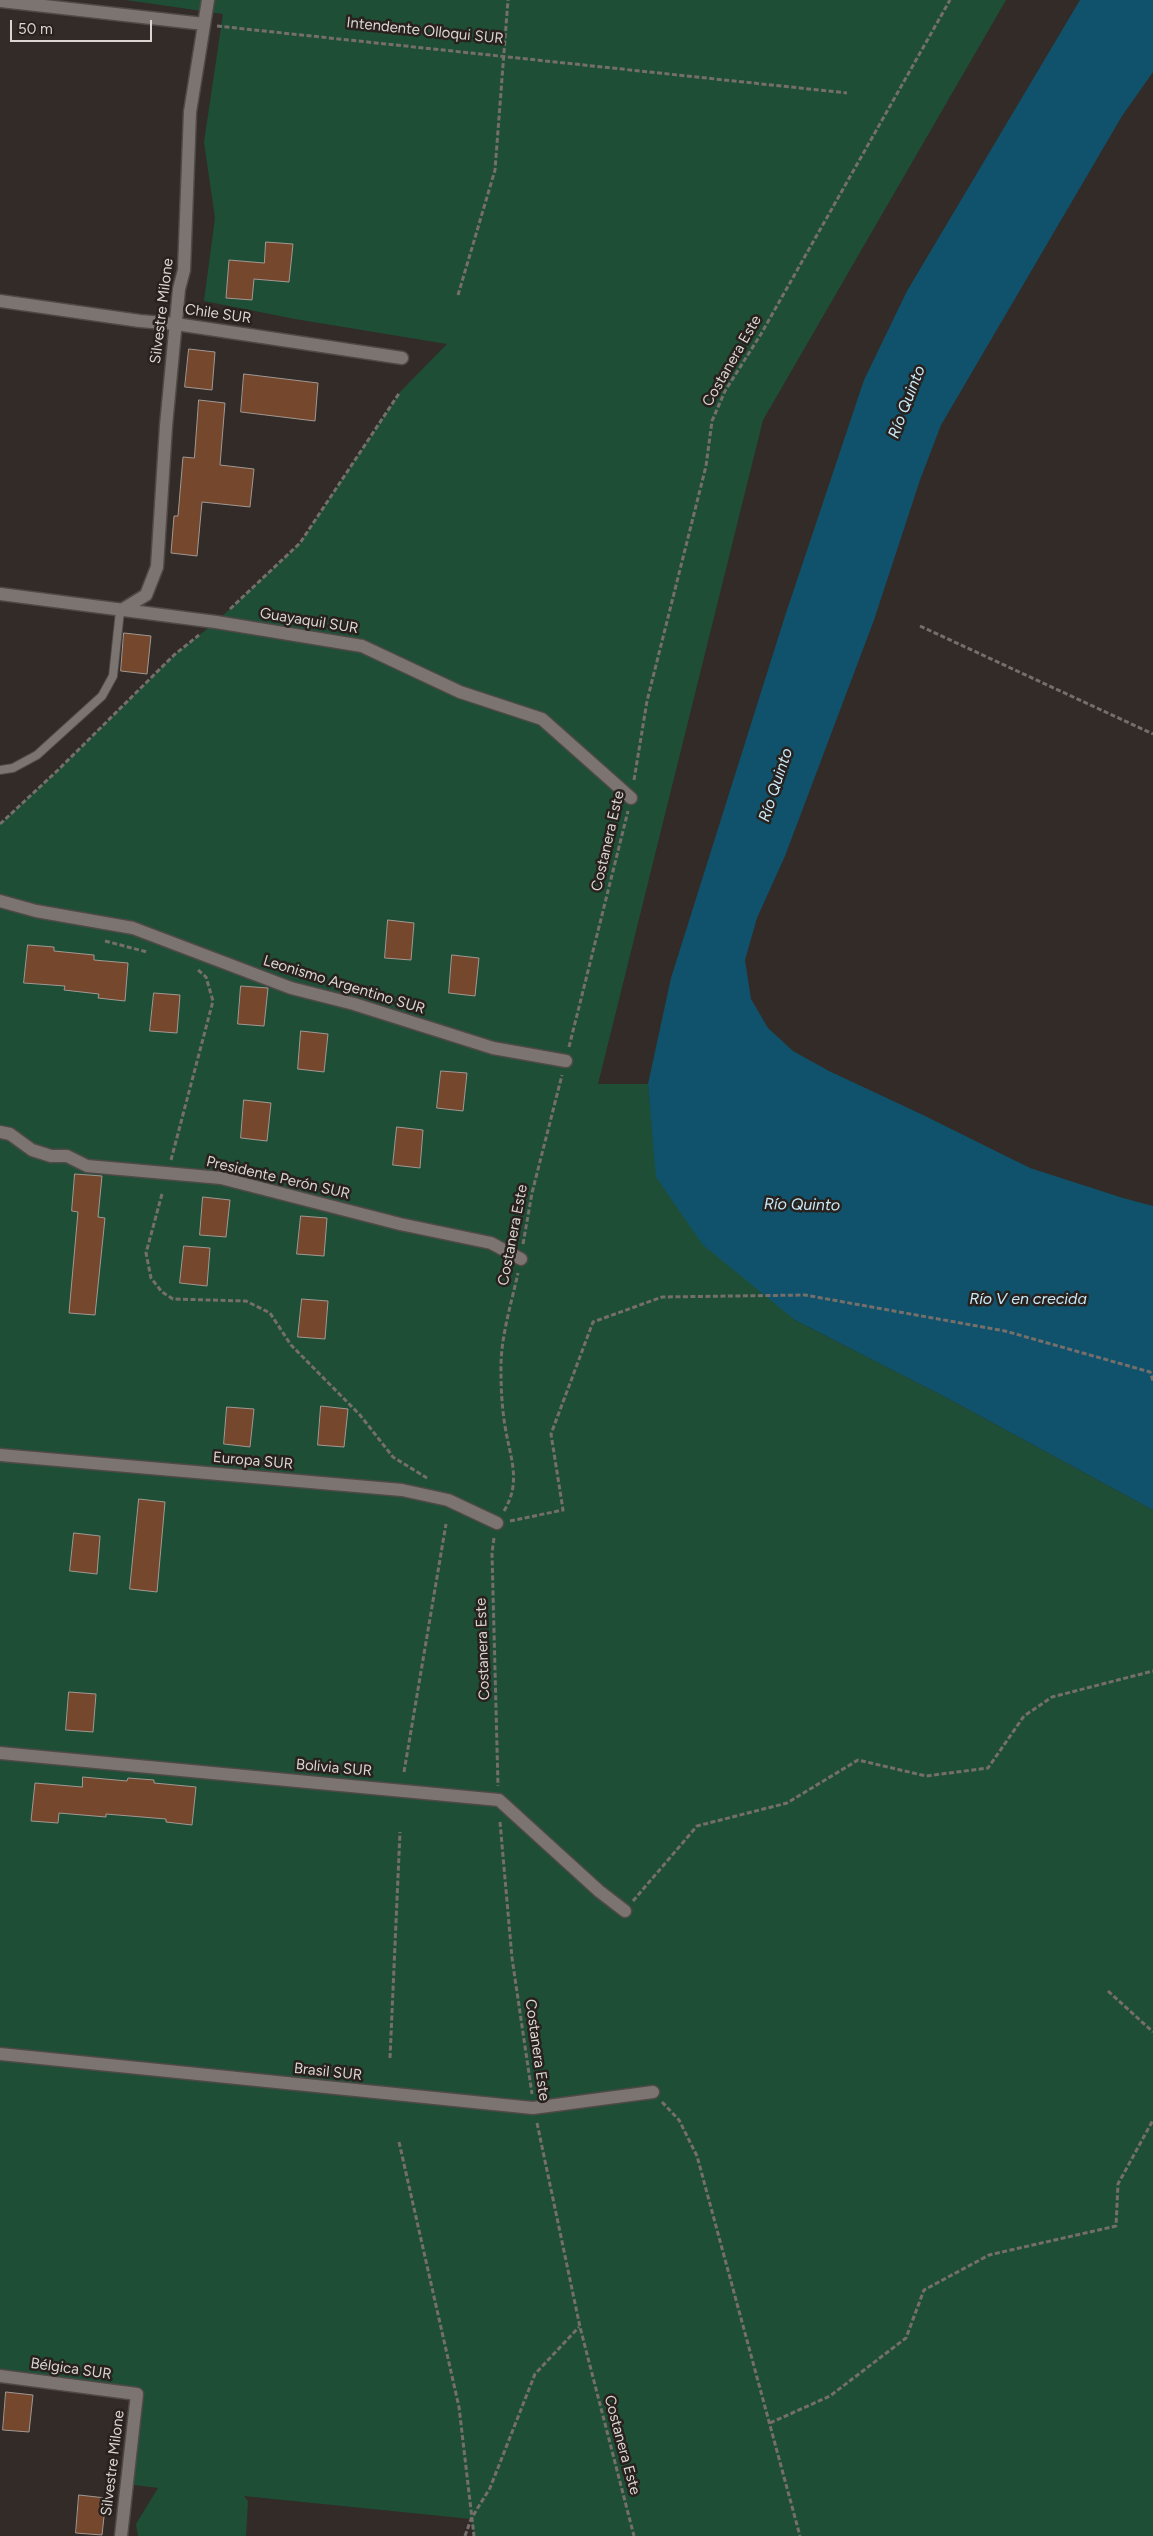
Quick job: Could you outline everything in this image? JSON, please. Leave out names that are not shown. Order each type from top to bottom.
[{"type":"street","name":"Silvestre Milone","points":[[120,611],[146,595],[157,567],[166,426],[179,289],[184,270],[190,112],[208,0]]},
{"type":"street","points":[[0,1],[204,24]]},
{"type":"street","name":"Chile SUR","points":[[0,301],[140,321],[176,324],[402,358]]},
{"type":"street","name":"Guayaquil SUR","points":[[0,594],[216,622],[362,646],[460,692],[542,719],[631,798]]},
{"type":"street","name":"Leonismo Argentino SUR","points":[[0,902],[36,911],[133,928],[291,988],[354,1004],[493,1048],[566,1061]]},
{"type":"street","name":"Presidente Perón SUR","points":[[0,1132],[10,1134],[32,1150],[51,1156],[67,1156],[87,1166],[221,1178],[400,1224],[491,1243],[521,1259]]},
{"type":"street","name":"Europa SUR","points":[[0,1455],[402,1490],[448,1500],[497,1523]]},
{"type":"street","name":"Bolivia SUR","points":[[0,1753],[498,1800]]},
{"type":"street","points":[[498,1800],[599,1892],[625,1911]]},
{"type":"street","name":"Brasil SUR","points":[[0,2054],[534,2108],[653,2092]]},
{"type":"street","name":"Bélgica SUR","points":[[0,2376],[137,2394]]},
{"type":"street","name":"Silvestre Milone","points":[[121,2536],[137,2394]]},
{"type":"lane","points":[[0,770],[12,768],[37,755],[102,696],[112,676],[120,611]]},
{"type":"path","points":[[458,295],[495,170],[508,0]]},
{"type":"path","name":"Costanera Este","points":[[634,2536],[580,2327],[534,2108],[512,1958],[498,1800],[492,1553],[497,1523],[512,1497],[514,1468],[504,1425],[501,1370],[506,1324],[521,1259],[532,1192],[631,798],[646,701],[706,466],[712,421],[725,391],[761,334],[950,0]]},
{"type":"path","name":"Intendente Olloqui SUR","points":[[204,24],[847,93]]},
{"type":"path","points":[[0,824],[58,770],[174,655],[216,622],[300,543],[400,392]]},
{"type":"path","points":[[920,626],[1153,734]]},
{"type":"path","points":[[104,940],[151,953]]},
{"type":"path","points":[[171,1162],[213,1001],[206,977],[195,968]]},
{"type":"path","points":[[162,1194],[146,1253],[151,1278],[162,1292],[173,1299],[246,1301],[270,1313],[291,1345],[360,1415],[393,1457],[428,1478]]},
{"type":"path","points":[[497,1523],[563,1510],[550,1434],[593,1322],[662,1297],[806,1295],[1005,1331],[1150,1372],[1153,1381]]},
{"type":"path","points":[[404,1772],[446,1524]]},
{"type":"path","points":[[625,1911],[697,1826],[787,1803],[858,1760],[926,1776],[988,1768],[1024,1716],[1052,1697],[1153,1671]]},
{"type":"path","points":[[390,2058],[400,1832]]},
{"type":"path","points":[[1108,1991],[1153,2032]]},
{"type":"path","points":[[653,2092],[679,2120],[697,2156],[800,2536]]},
{"type":"path","points":[[770,2423],[830,2396],[906,2338],[924,2290],[990,2255],[1116,2226],[1118,2184],[1153,2120]]},
{"type":"path","points":[[399,2142],[459,2407],[474,2536]]},
{"type":"path","points":[[465,2536],[471,2519],[490,2488],[535,2374],[580,2327]]},
{"type":"green space","points":[[126,0],[1006,0],[763,420],[598,1084],[648,1084],[657,1177],[795,1320],[949,1399],[1153,1510],[1153,2536],[474,2536],[471,2519],[244,2496],[248,2501],[246,2536],[138,2536],[136,2524],[158,2488],[127,2484],[137,2395],[0,2376],[0,824],[58,770],[174,655],[216,622],[300,543],[400,392],[447,344],[295,319],[204,301],[215,218],[204,142],[223,14]]},
{"type":"water","name":"Río V en crecida","points":[[1080,0],[1153,0],[1153,72],[1122,116],[941,425],[920,480],[874,620],[785,856],[757,918],[745,960],[751,999],[768,1028],[793,1051],[829,1071],[1030,1168],[1153,1206],[1153,1510],[949,1399],[795,1320],[703,1245],[656,1177],[648,1084],[671,978],[785,616],[864,380],[907,291]]},
{"type":"building","points":[[266,242],[293,244],[289,282],[254,279],[252,300],[226,298],[229,260],[264,263]]},
{"type":"building","points":[[189,349],[215,352],[212,390],[185,387]]},
{"type":"building","points":[[244,374],[318,383],[315,421],[241,412]]},
{"type":"building","points":[[199,400],[225,403],[220,465],[254,469],[250,507],[202,502],[197,556],[171,553],[174,516],[178,516],[183,457],[194,458]]},
{"type":"building","points":[[124,633],[151,636],[147,674],[121,671]]},
{"type":"building","points":[[388,920],[414,923],[411,960],[385,958]]},
{"type":"building","points":[[28,945],[54,947],[54,951],[94,955],[94,960],[128,963],[125,1001],[98,998],[99,994],[64,990],[65,986],[24,983]]},
{"type":"building","points":[[452,955],[479,958],[475,996],[449,993]]},
{"type":"building","points":[[241,986],[268,988],[264,1026],[238,1024]]},
{"type":"building","points":[[154,993],[180,995],[177,1033],[150,1031]]},
{"type":"building","points":[[301,1031],[328,1034],[324,1072],[298,1069]]},
{"type":"building","points":[[441,1071],[467,1073],[463,1111],[437,1108]]},
{"type":"building","points":[[244,1100],[271,1103],[267,1141],[241,1138]]},
{"type":"building","points":[[397,1127],[423,1130],[420,1168],[393,1165]]},
{"type":"building","points":[[75,1174],[102,1176],[98,1217],[105,1218],[95,1315],[69,1313],[78,1212],[72,1211]]},
{"type":"building","points":[[203,1197],[230,1200],[226,1237],[200,1235]]},
{"type":"building","points":[[301,1216],[327,1218],[324,1256],[297,1254]]},
{"type":"building","points":[[184,1246],[210,1248],[207,1286],[180,1283]]},
{"type":"building","points":[[302,1299],[328,1301],[325,1339],[298,1337]]},
{"type":"building","points":[[321,1406],[348,1409],[344,1447],[318,1445]]},
{"type":"building","points":[[227,1407],[254,1409],[250,1447],[224,1444]]},
{"type":"building","points":[[139,1499],[165,1502],[157,1592],[130,1589]]},
{"type":"building","points":[[74,1533],[100,1536],[97,1574],[70,1571]]},
{"type":"building","points":[[69,1692],[96,1694],[93,1732],[66,1730]]},
{"type":"building","points":[[83,1777],[127,1781],[128,1778],[154,1780],[154,1783],[196,1787],[192,1825],[166,1822],[166,1819],[106,1814],[106,1817],[59,1813],[58,1823],[31,1821],[35,1783],[82,1787]]},
{"type":"building","points":[[6,2392],[33,2395],[29,2432],[3,2430]]},
{"type":"building","points":[[79,2495],[106,2498],[102,2535],[76,2533]]},
{"type":"water label","name":"Río Quinto","points":[[907,402]]},
{"type":"water label","name":"Río Quinto","points":[[776,785]]},
{"type":"water label","name":"Río Quinto","points":[[802,1205]]}]
